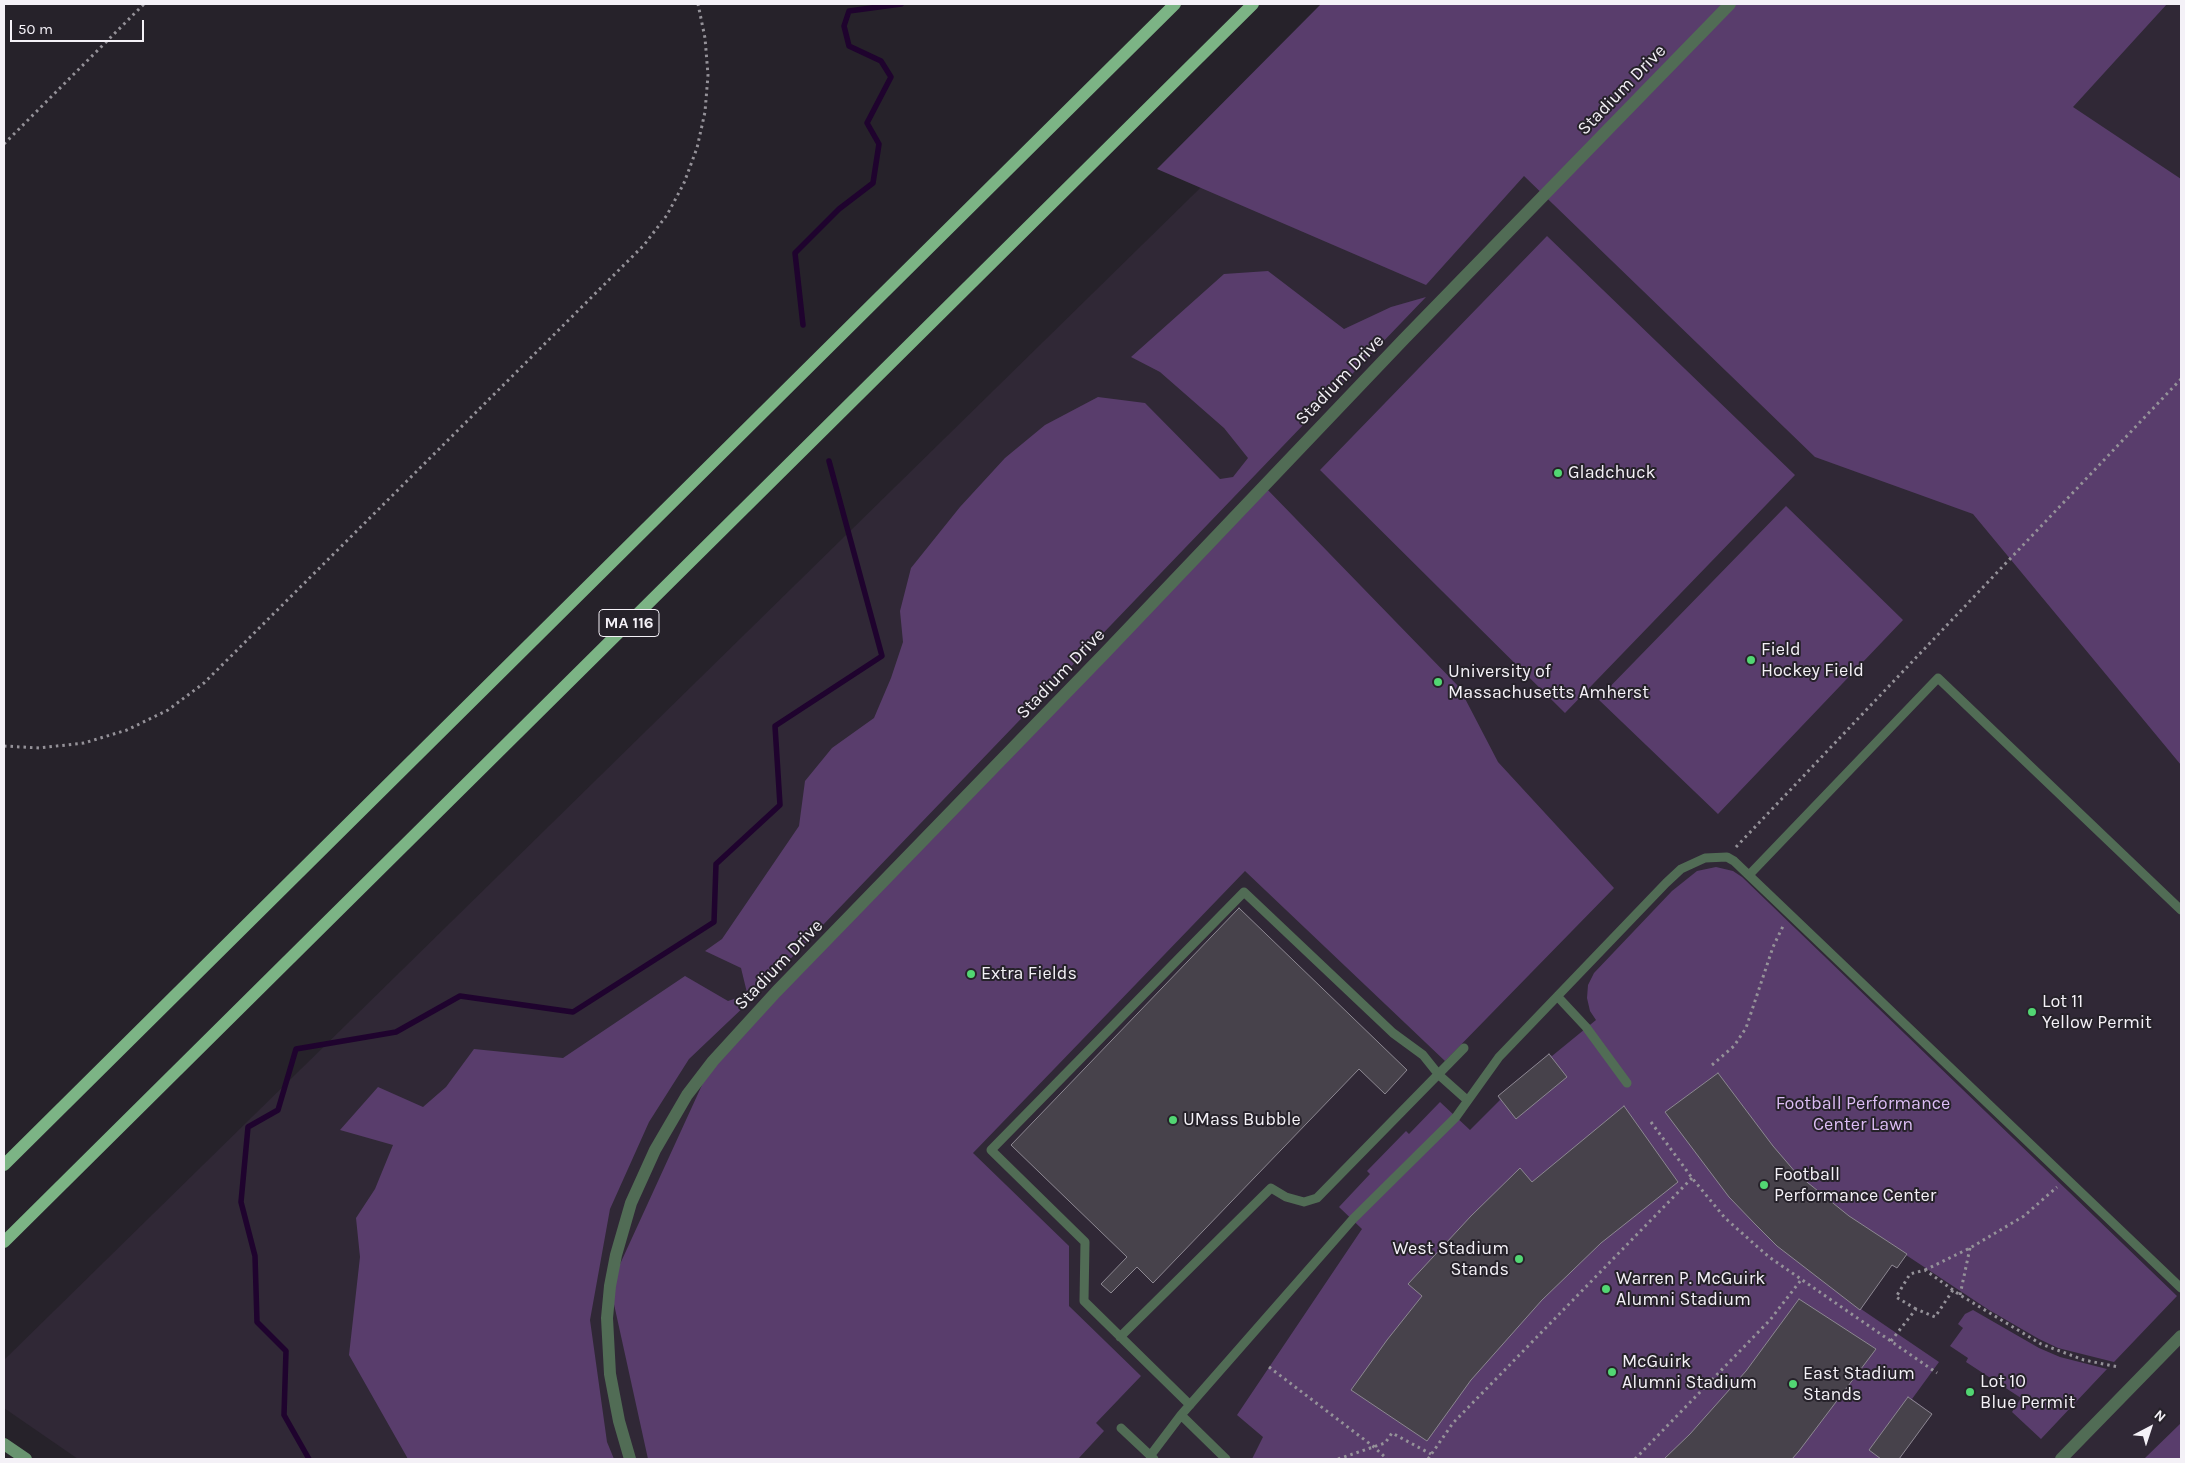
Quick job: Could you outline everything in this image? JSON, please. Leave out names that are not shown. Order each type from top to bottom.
[{"type":"main road","name":"MA 116","points":[[4,1165],[1175,4]]},
{"type":"main road","name":"MA 116","points":[[4,1242],[1253,4]]},
{"type":"main road","points":[[4,1444],[26,1459]]},
{"type":"street","name":"Stadium Drive","points":[[630,1459],[619,1421],[610,1374],[607,1318],[610,1286],[623,1229],[638,1186],[655,1150],[687,1095],[713,1061],[776,992],[1104,654],[1404,339],[1730,4]]},
{"type":"street","points":[[2061,1459],[2181,1336]]},
{"type":"lane","points":[[1749,875],[1938,678],[2181,910]]},
{"type":"lane","points":[[1121,1428],[1152,1458],[1181,1415],[1352,1219],[1456,1117],[1499,1057],[1659,890],[1681,869],[1705,858],[1727,857],[1749,875],[2181,1288]]},
{"type":"lane","points":[[1190,1405],[1084,1301],[1085,1242],[991,1150],[1244,892],[1393,1033],[1423,1055],[1439,1076],[1467,1100]]},
{"type":"lane","points":[[1558,997],[1586,1027],[1627,1084]]},
{"type":"lane","points":[[1120,1337],[1271,1188],[1286,1197],[1304,1202],[1317,1198],[1439,1076],[1464,1048]]},
{"type":"lane","points":[[1181,1415],[1226,1459]]},
{"type":"path","points":[[4,144],[144,4]]},
{"type":"path","points":[[4,746],[39,748],[84,743],[127,730],[168,710],[204,684],[644,245],[667,215],[684,183],[699,139],[705,112],[708,76],[705,38],[698,4]]},
{"type":"path","points":[[1727,857],[2181,379]]},
{"type":"path","points":[[1712,1066],[1734,1046],[1746,1028],[1773,947],[1790,914]]},
{"type":"path","points":[[1651,1122],[1692,1178],[1725,1218],[1768,1257],[1937,1373]]},
{"type":"path","points":[[1428,1459],[1453,1423],[1692,1178]]},
{"type":"path","points":[[1953,1290],[1935,1316],[1916,1309],[1896,1297],[1910,1274],[1925,1270],[1970,1248],[2024,1216],[2067,1178]]},
{"type":"path","points":[[1960,1296],[1970,1248]]},
{"type":"path","points":[[1925,1270],[1960,1296],[2041,1344],[2084,1360],[2118,1367]]},
{"type":"path","points":[[1635,1459],[1770,1320],[1801,1280]]},
{"type":"path","points":[[1891,1342],[1916,1309]]},
{"type":"path","points":[[1269,1367],[1374,1446],[1388,1459]]},
{"type":"path","points":[[1338,1459],[1385,1444],[1392,1433],[1431,1454]]},
{"type":"shaded area","name":"University of Massachusetts Amherst","points":[[1388,4],[2181,4],[2181,1459],[78,1459],[4,1408],[4,1360]]},
{"type":"green space","points":[[1321,4],[2167,4],[2073,107],[2181,179],[2181,765],[1973,514],[1815,457],[1524,176],[1426,285],[1157,169]]},
{"type":"green space","name":"Gladchuck","points":[[1547,236],[1795,475],[1565,713],[1320,470]]},
{"type":"green space","points":[[1268,271],[1344,329],[1391,307],[1426,297],[749,1002],[689,1059],[649,1122],[610,1209],[590,1320],[607,1442],[614,1459],[408,1459],[349,1355],[360,1257],[356,1218],[375,1189],[393,1145],[340,1130],[378,1087],[423,1107],[446,1087],[474,1049],[563,1058],[685,976],[728,1001],[743,996],[749,1001],[741,968],[705,951],[722,939],[799,826],[805,781],[832,748],[874,718],[891,678],[903,642],[900,611],[911,568],[960,507],[1005,458],[1045,425],[1098,397],[1145,403],[1220,479],[1233,477],[1248,458],[1224,428],[1160,372],[1131,357],[1224,274]]},
{"type":"green space","name":"Extra Fields","points":[[1263,485],[1459,687],[1498,762],[1614,888],[1445,1061],[1245,871],[973,1153],[1069,1246],[1069,1306],[1141,1376],[1096,1423],[1104,1431],[1078,1459],[648,1459],[610,1286],[713,1061]]},
{"type":"green space","name":"Field Hockey Field","points":[[1786,506],[1903,620],[1718,814],[1598,699]]},
{"type":"green space","name":"Football Performance Center Lawn","points":[[1716,867],[1733,871],[1742,877],[2177,1296],[2114,1362],[2058,1348],[2039,1339],[1989,1310],[1906,1255],[1897,1268],[1891,1265],[1861,1309],[1939,1362],[1912,1399],[1932,1414],[1899,1459],[1252,1459],[1263,1437],[1237,1415],[1362,1229],[1339,1207],[1370,1174],[1367,1171],[1406,1131],[1409,1134],[1440,1102],[1470,1130],[1500,1100],[1498,1096],[1549,1054],[1552,1056],[1596,1020],[1590,1011],[1587,998],[1588,985],[1594,973],[1672,891],[1697,871]]},
{"type":"green space","points":[[1973,1310],[2039,1348],[2060,1357],[2107,1369],[2041,1439],[2012,1412],[2021,1398],[1966,1362],[1968,1358],[1950,1346],[1963,1328],[1958,1324],[1965,1314]]},
{"type":"green space","points":[[2181,1423],[2181,1459],[2144,1459]]},
{"type":"building","name":"UMass Bubble","points":[[1239,908],[1407,1070],[1385,1094],[1359,1069],[1153,1283],[1137,1267],[1111,1293],[1101,1284],[1127,1257],[1011,1145]]},
{"type":"building","points":[[1549,1054],[1567,1077],[1516,1119],[1498,1096]]},
{"type":"building","name":"Football Performance Center","points":[[1718,1073],[1773,1146],[1797,1174],[1849,1216],[1907,1254],[1897,1268],[1892,1265],[1860,1310],[1777,1246],[1755,1224],[1729,1197],[1665,1112]]},
{"type":"building","name":"West Stadium Stands","points":[[1624,1106],[1678,1182],[1601,1243],[1542,1300],[1471,1380],[1427,1441],[1351,1390],[1422,1296],[1408,1284],[1471,1216],[1520,1168],[1532,1182]]},
{"type":"building","name":"East Stadium Stands","points":[[1799,1299],[1876,1349],[1799,1451],[1792,1459],[1664,1459],[1690,1434],[1746,1371]]},
{"type":"building","points":[[1908,1397],[1932,1414],[1899,1459],[1881,1459],[1869,1450]]},
{"type":"waterway","points":[[803,325],[795,253],[839,209],[873,183],[879,144],[867,123],[891,77],[881,61],[849,46],[844,26],[849,11],[901,4]]},
{"type":"waterway","points":[[309,1459],[284,1415],[286,1351],[257,1322],[255,1256],[241,1202],[248,1127],[278,1110],[296,1049],[396,1032],[460,996],[573,1012],[714,922],[716,864],[780,805],[775,726],[882,656],[829,461]]},
{"type":"place","name":"Gladchuck","points":[[1558,473]]},
{"type":"place","name":"Field Hockey Field","points":[[1751,660]]},
{"type":"place","name":"University of Massachusetts Amherst","points":[[1438,682]]},
{"type":"place","name":"Extra Fields","points":[[971,974]]},
{"type":"place","name":"Lot 11 Yellow Permit","points":[[2032,1012]]},
{"type":"place","name":"UMass Bubble","points":[[1173,1120]]},
{"type":"place","name":"Football Performance Center","points":[[1764,1185]]},
{"type":"place","name":"West Stadium Stands","points":[[1519,1259]]},
{"type":"place","name":"Warren P. McGuirk Alumni Stadium","points":[[1606,1289]]},
{"type":"place","name":"McGuirk Alumni Stadium","points":[[1612,1372]]},
{"type":"place","name":"East Stadium Stands","points":[[1793,1384]]},
{"type":"place","name":"Lot 10 Blue Permit","points":[[1970,1392]]}]
